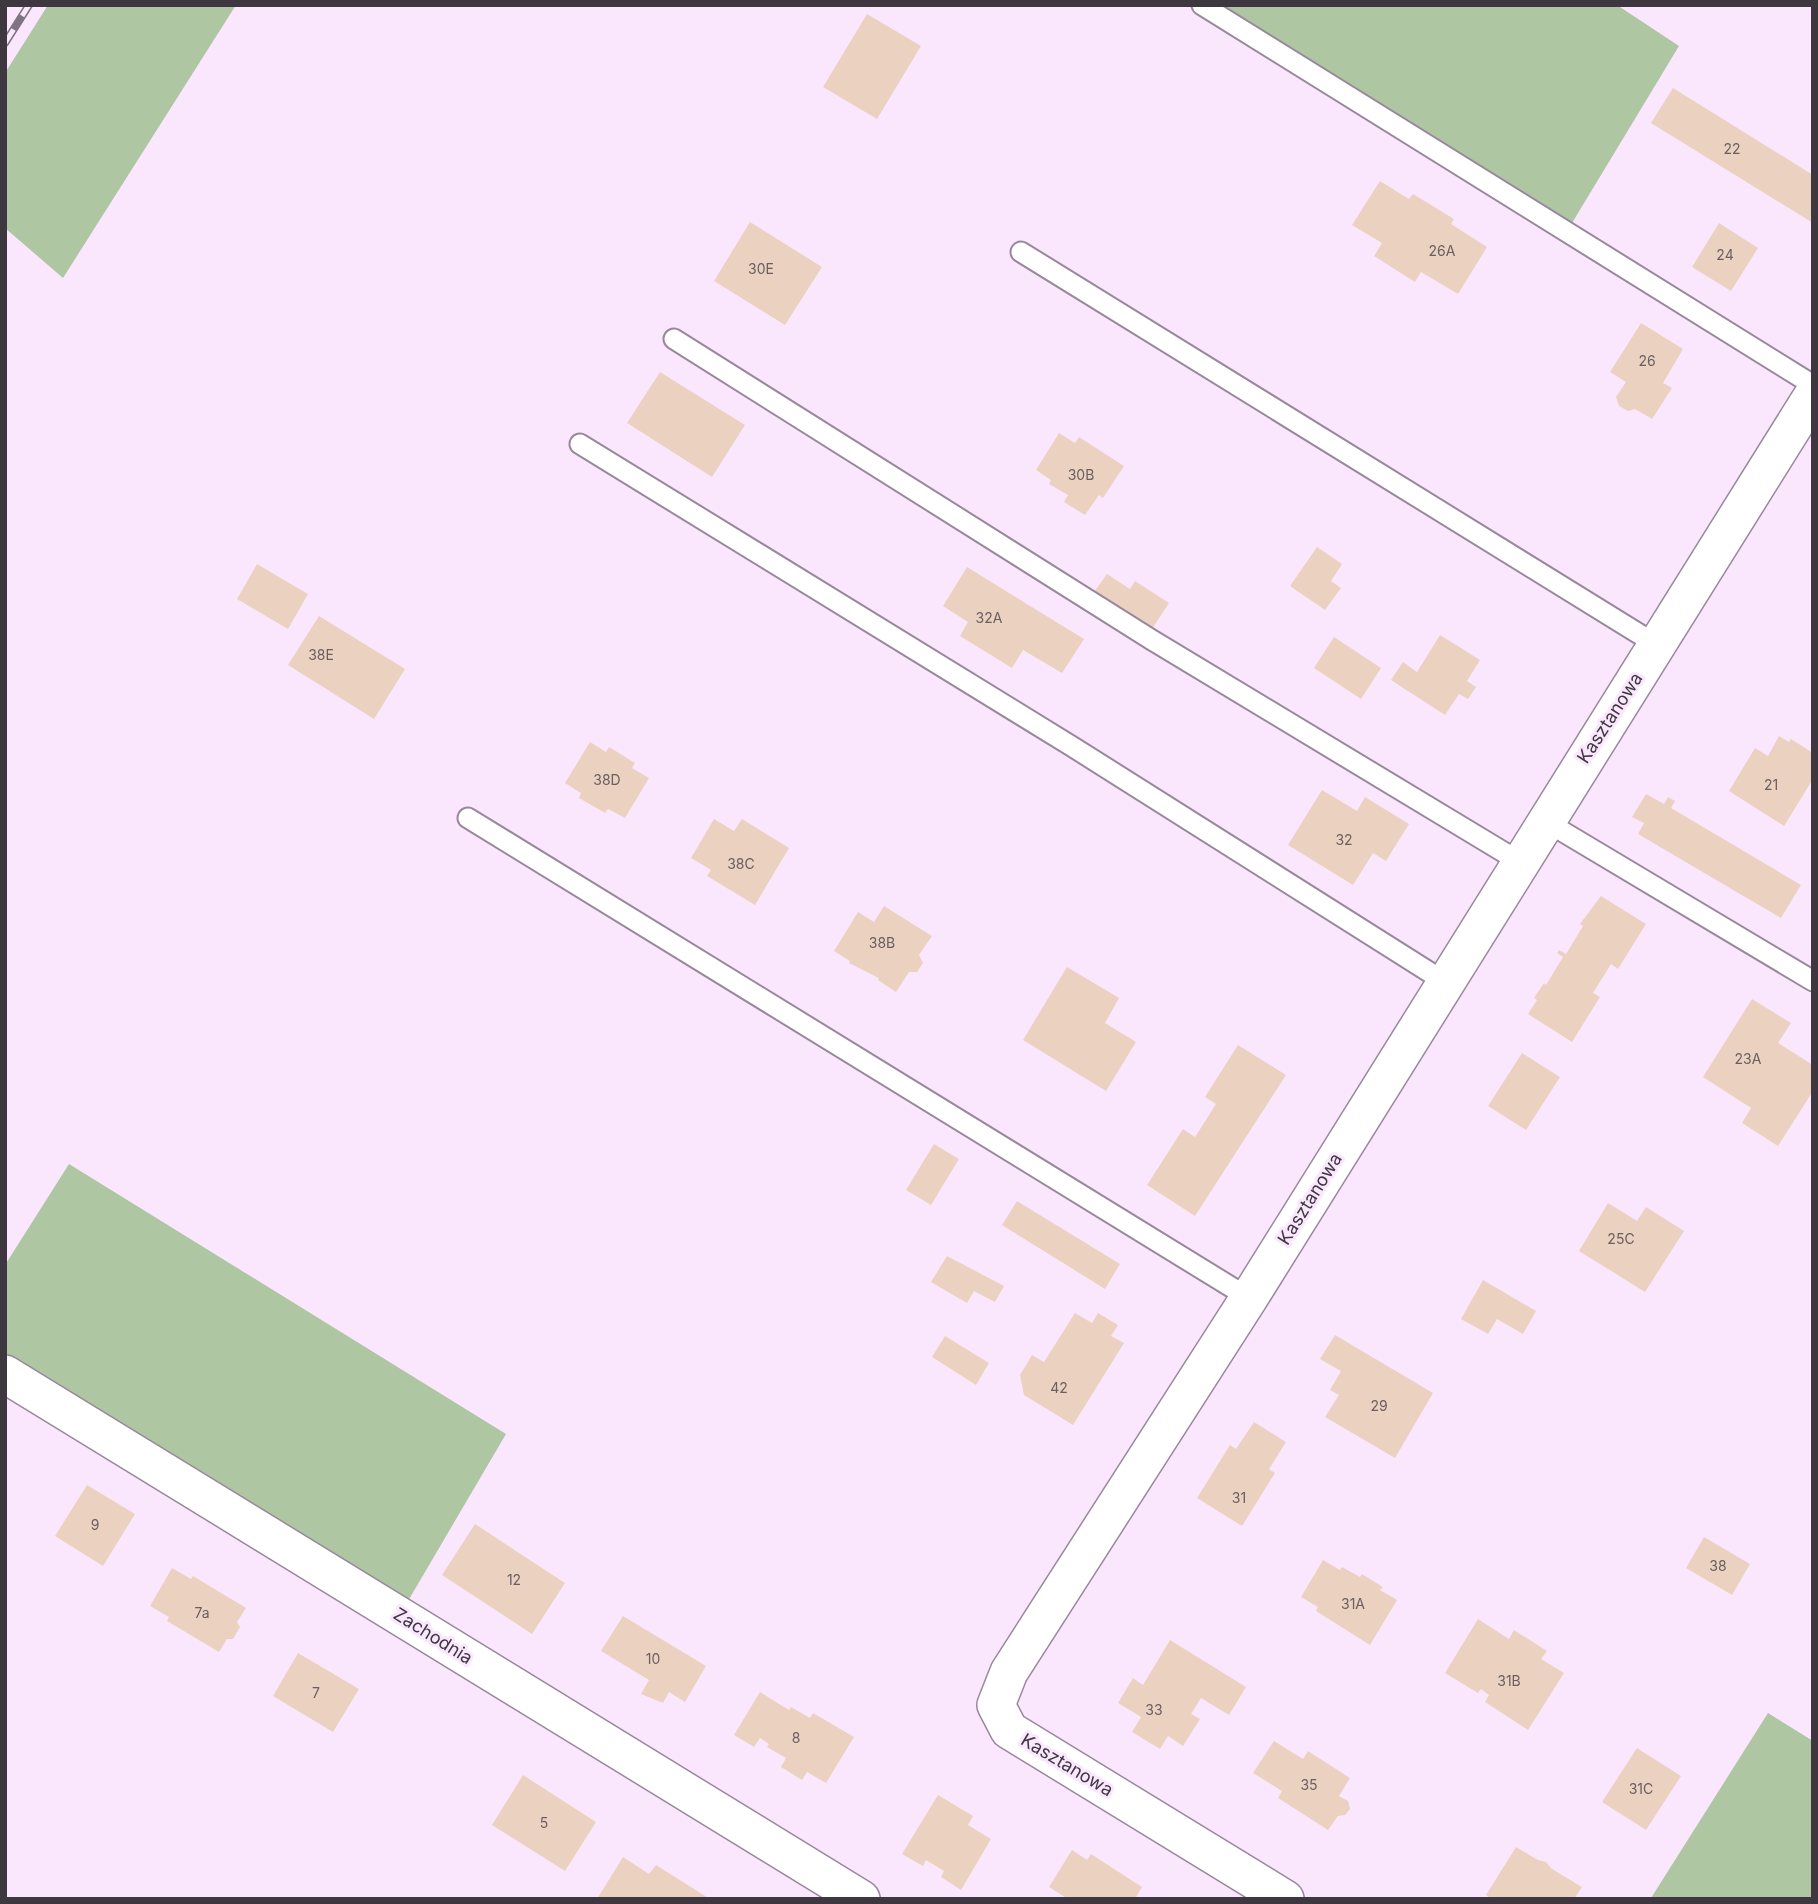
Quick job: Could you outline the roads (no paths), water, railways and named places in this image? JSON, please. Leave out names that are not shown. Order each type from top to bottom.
[{"type":"street","name":"Kasztanowa","points":[[1285,1899],[1009,1730],[996,1706],[1010,1672],[1249,1298],[1813,395]]},
{"type":"street","name":"Zachodnia","points":[[5,1374],[861,1899]]},
{"type":"lane","points":[[1202,5],[1813,385]]},
{"type":"lane","points":[[1021,252],[1657,645]]},
{"type":"lane","points":[[674,339],[1152,640],[1520,862]]},
{"type":"lane","points":[[580,444],[1073,747],[1445,982]]},
{"type":"lane","points":[[468,818],[1249,1298]]},
{"type":"lane","points":[[1545,821],[1813,981]]},
{"type":"railway","points":[[5,43],[29,5]]}]
